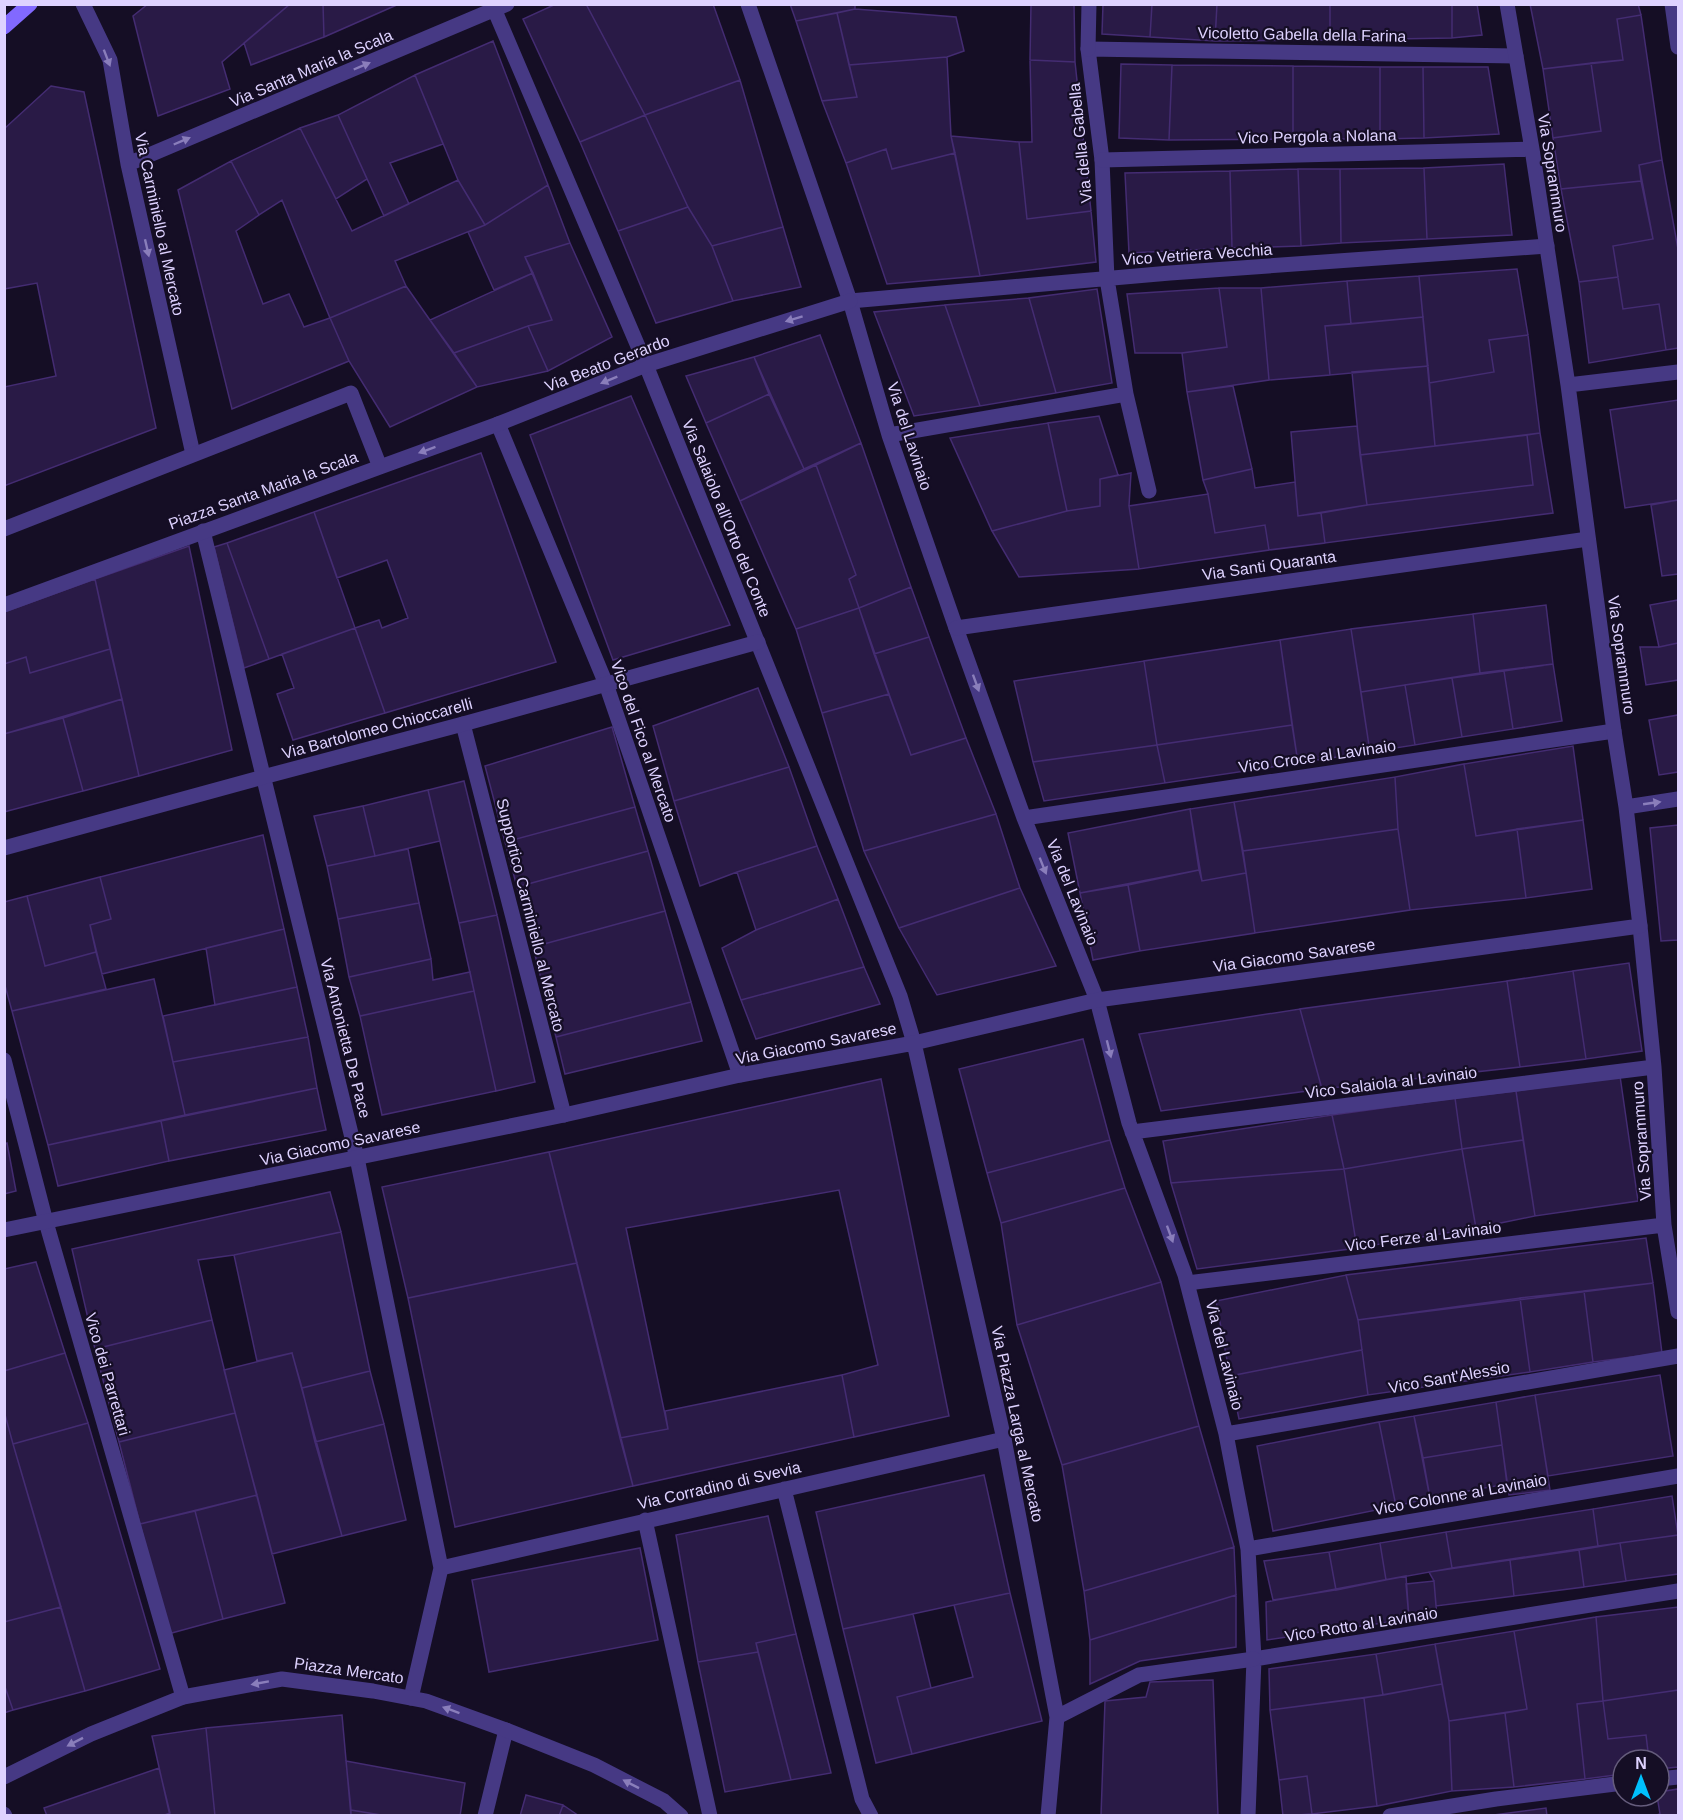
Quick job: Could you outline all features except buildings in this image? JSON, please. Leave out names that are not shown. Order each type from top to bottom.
[{"type":"main road","points":[[4,27],[30,4]]},
{"type":"street","name":"Via Carminiello al Mercato","points":[[83,4],[110,60],[128,164],[193,454]]},
{"type":"street","name":"Via del Lavinaio","points":[[747,4],[850,302],[889,435],[956,628],[1024,818],[1097,1000],[1132,1132],[1187,1282],[1226,1434],[1248,1549],[1254,1659],[1248,1815]]},
{"type":"street","name":"Via della Gabella","points":[[1089,4],[1088,49],[1102,160],[1107,279],[1126,394],[1149,491]]},
{"type":"street","name":"Via Soprammuro","points":[[1507,4],[1568,385],[1626,807],[1654,1067],[1664,1225],[1678,1312]]},
{"type":"street","points":[[1672,7],[1678,47]]},
{"type":"street","name":"Via Santa Maria la Scala","points":[[128,164],[501,8]]},
{"type":"street","name":"Via Salaiolo all'Orto del Conte","points":[[501,8],[900,996],[914,1043]]},
{"type":"street","name":"Vicoletto Gabella della Farina","points":[[1088,49],[1516,56]]},
{"type":"street","name":"Vico Pergola a Nolana","points":[[1102,160],[1532,149]]},
{"type":"street","name":"Vico Vetriera Vecchia","points":[[850,302],[1107,279],[1547,246]]},
{"type":"street","name":"Via Beato Gerardo","points":[[380,467],[498,424],[646,365],[850,302]]},
{"type":"street","points":[[1568,385],[1678,372]]},
{"type":"street","name":"Piazza Santa Maria la Scala","points":[[4,529],[351,393],[380,467],[4,605]]},
{"type":"street","points":[[889,435],[1126,394]]},
{"type":"street","name":"Vico del Fico al Mercato","points":[[498,424],[606,684],[740,1075]]},
{"type":"street","name":"Via Antonietta De Pace","points":[[203,531],[357,1158],[441,1568],[411,1698]]},
{"type":"street","name":"Via Santi Quaranta","points":[[956,628],[1588,539]]},
{"type":"street","name":"Via Bartolomeo Chioccarelli","points":[[4,848],[758,642]]},
{"type":"street","name":"Supportico Carminiello al Mercato","points":[[463,724],[564,1115]]},
{"type":"street","name":"Vico Croce al Lavinaio","points":[[1024,818],[1614,731]]},
{"type":"street","points":[[1626,807],[1678,799]]},
{"type":"street","name":"Via Giacomo Savarese","points":[[4,1230],[564,1115],[740,1075],[914,1043],[1097,1000],[1640,926]]},
{"type":"street","name":"Via Piazza Larga al Mercato","points":[[914,1043],[1004,1438],[1057,1717],[1048,1815]]},
{"type":"street","name":"Vico dei Parrettari","points":[[4,1060],[46,1222],[183,1697]]},
{"type":"street","name":"Vico Salaiola al Lavinaio","points":[[1132,1132],[1654,1067]]},
{"type":"street","name":"Vico Ferze al Lavinaio","points":[[1187,1282],[1664,1225]]},
{"type":"street","name":"Vico Sant'Alessio","points":[[1226,1434],[1678,1356]]},
{"type":"street","name":"Via Corradino di Svevia","points":[[441,1568],[1004,1438]]},
{"type":"street","name":"Vico Colonne al Lavinaio","points":[[1248,1549],[1678,1476]]},
{"type":"street","points":[[784,1489],[862,1799],[871,1815]]},
{"type":"street","points":[[645,1520],[710,1815]]},
{"type":"street","name":"Vico Rotto al Lavinaio","points":[[1057,1717],[1139,1675],[1254,1659],[1678,1591]]},
{"type":"street","name":"Piazza Mercato","points":[[4,1777],[91,1734],[183,1697],[282,1679],[373,1691],[426,1701],[594,1765],[664,1801],[681,1815]]},
{"type":"street","points":[[485,1815],[506,1730]]},
{"type":"street","points":[[1390,1815],[1611,1785]]}]
